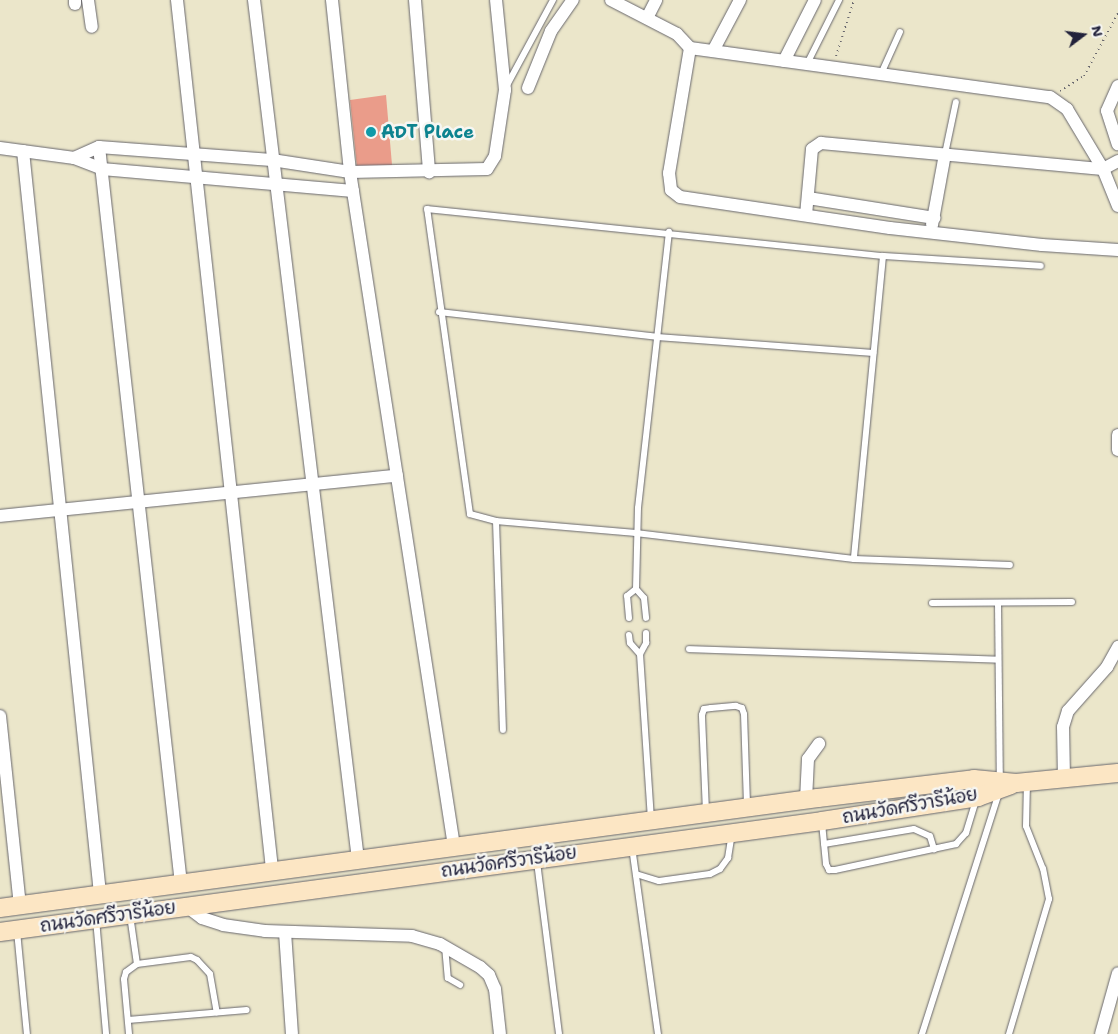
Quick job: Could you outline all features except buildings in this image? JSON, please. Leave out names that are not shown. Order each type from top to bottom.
[{"type":"main road","name":"ถนนวัดศรีวารีน้อย","points":[[0,908],[182,884],[272,869],[974,779],[1011,784],[1118,773]]},
{"type":"main road","name":"ถนนวัดศรีวารีน้อย","points":[[8,930],[822,821],[978,797],[1011,784]]},
{"type":"main road","points":[[812,799],[822,821]]},
{"type":"street","points":[[88,0],[92,28]]},
{"type":"street","points":[[177,0],[272,869]]},
{"type":"street","points":[[254,0],[358,858]]},
{"type":"street","points":[[332,0],[350,172],[454,846]]},
{"type":"street","points":[[415,0],[429,172]]},
{"type":"street","points":[[74,158],[99,147],[194,157],[272,160],[350,172],[429,172],[487,169],[495,156],[505,90],[496,0]]},
{"type":"street","points":[[528,88],[551,31],[573,0]]},
{"type":"street","points":[[611,0],[677,34],[690,48],[1050,97],[1067,109],[1103,169],[1118,206]]},
{"type":"street","points":[[647,18],[656,0]]},
{"type":"street","points":[[713,51],[740,0]]},
{"type":"street","points":[[784,61],[815,0]]},
{"type":"street","points":[[690,48],[668,173],[671,190],[680,197],[931,232],[1118,250]]},
{"type":"street","points":[[1118,86],[1107,111],[1118,144]]},
{"type":"street","points":[[806,216],[815,144],[1103,169],[1118,161]]},
{"type":"street","points":[[99,147],[182,884]]},
{"type":"street","points":[[0,148],[74,158],[102,169],[276,186],[353,191]]},
{"type":"street","points":[[23,151],[100,894]]},
{"type":"street","points":[[931,232],[945,154]]},
{"type":"street","points":[[808,198],[934,218]]},
{"type":"street","points":[[1118,435],[1118,450]]},
{"type":"street","points":[[0,516],[232,495],[397,476]]},
{"type":"street","points":[[1064,778],[1063,727],[1068,710],[1107,667],[1118,647]]},
{"type":"street","points":[[0,716],[20,905]]},
{"type":"street","points":[[812,799],[808,758],[820,744]]},
{"type":"street","points":[[186,906],[202,918],[223,925],[285,932],[412,936],[445,946],[480,967],[489,975],[495,990],[500,1034]]},
{"type":"street","points":[[285,932],[292,1034]]},
{"type":"street","points":[[1101,1034],[1118,973]]},
{"type":"lane","points":[[505,90],[553,0]]},
{"type":"lane","points":[[807,64],[839,0]]},
{"type":"lane","points":[[881,74],[900,32]]},
{"type":"lane","points":[[945,154],[956,102]]},
{"type":"lane","points":[[1010,565],[854,559],[636,533],[496,521],[470,514],[439,312],[427,209],[670,232],[883,256],[1041,266]]},
{"type":"lane","points":[[646,618],[644,598],[636,589],[636,533],[670,232]]},
{"type":"lane","points":[[854,559],[883,256]]},
{"type":"lane","points":[[439,312],[657,337],[873,353]]},
{"type":"lane","points":[[496,521],[503,730]]},
{"type":"lane","points":[[628,618],[626,596],[636,589]]},
{"type":"lane","points":[[932,603],[1072,602]]},
{"type":"lane","points":[[998,603],[997,660],[1011,784],[1043,870],[1049,899],[1010,1034]]},
{"type":"lane","points":[[646,633],[646,643],[640,654],[651,820]]},
{"type":"lane","points":[[629,635],[630,644],[640,654]]},
{"type":"lane","points":[[689,649],[997,660]]},
{"type":"lane","points":[[706,813],[702,715],[704,709],[736,706],[742,708],[744,714],[747,807]]},
{"type":"lane","points":[[922,1034],[991,827],[1011,784]]},
{"type":"lane","points":[[822,821],[829,870],[956,844],[966,834],[978,797]]},
{"type":"lane","points":[[824,844],[914,829],[930,836],[934,849]]},
{"type":"lane","points":[[636,874],[660,881],[710,874],[720,869],[728,858],[732,833]]},
{"type":"lane","points":[[632,846],[658,1034]]},
{"type":"lane","points":[[537,859],[559,1034]]},
{"type":"lane","points":[[130,914],[137,964]]},
{"type":"lane","points":[[96,918],[106,1034]]},
{"type":"lane","points":[[8,930],[27,1034]]},
{"type":"lane","points":[[445,946],[448,978],[460,986]]},
{"type":"lane","points":[[129,1034],[124,979],[126,972],[137,964],[191,957],[197,960],[210,974],[217,1012]]},
{"type":"lane","points":[[128,1020],[247,1010]]},
{"type":"path","points":[[833,68],[847,14],[854,0]]},
{"type":"path","points":[[1050,97],[1084,76],[1118,13]]},
{"type":"place","name":"ADT Place","points":[[371,132]]}]
